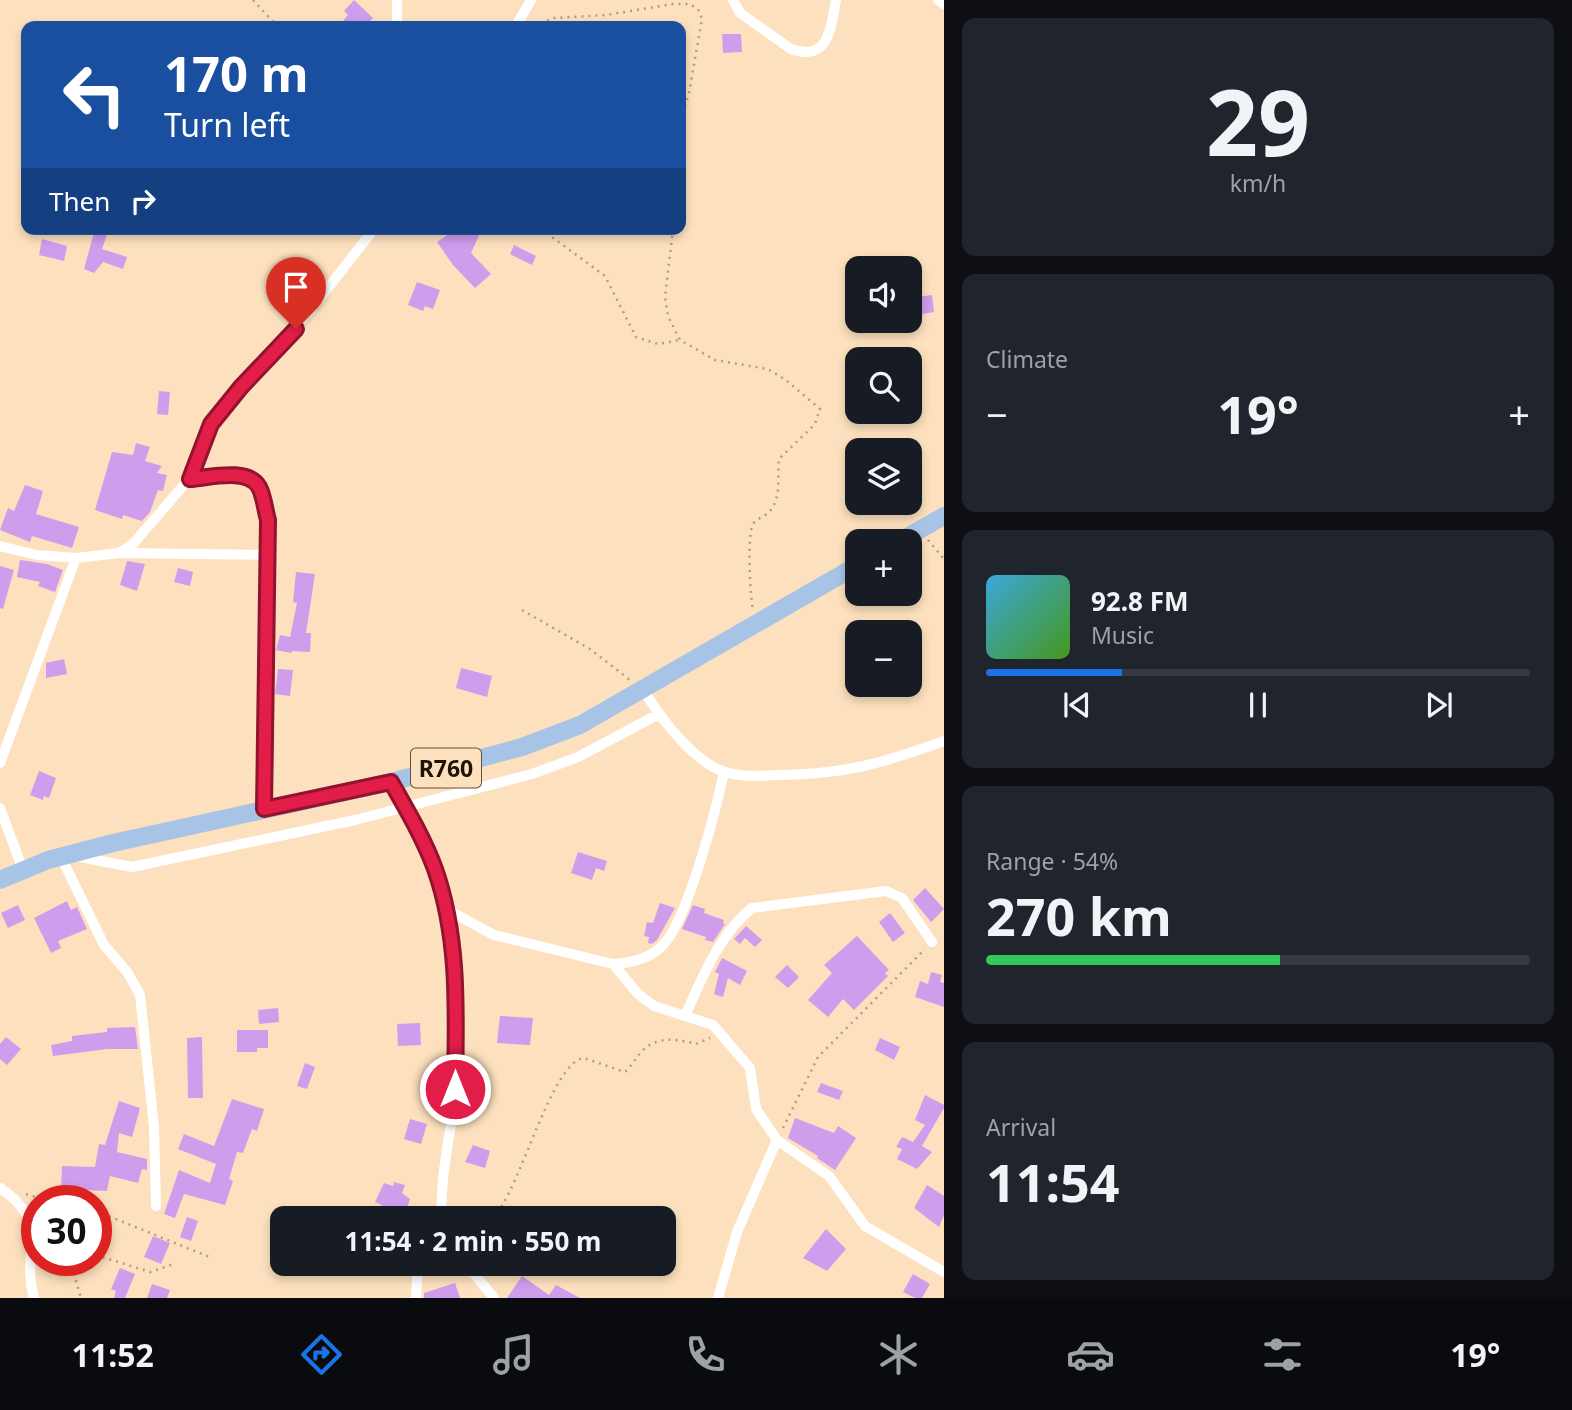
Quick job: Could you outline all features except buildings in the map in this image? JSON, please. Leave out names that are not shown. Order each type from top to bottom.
[{"type":"main road","points":[[920,529],[944,516]]},
{"type":"main road","name":"R760","points":[[0,880],[23,870],[113,843],[391,782],[522,747],[580,725],[845,572]]},
{"type":"street","points":[[397,0],[397,21]]},
{"type":"street","points":[[519,21],[531,0]]},
{"type":"street","points":[[733,0],[740,13],[800,53],[821,47],[830,35],[836,0]]},
{"type":"street","points":[[938,0],[944,4]]},
{"type":"street","points":[[119,553],[133,544],[190,479],[211,424],[310,312],[369,235]]},
{"type":"street","points":[[190,479],[240,476],[252,479],[260,488],[268,520],[264,809]]},
{"type":"street","points":[[0,546],[37,555],[76,558],[119,553],[267,555]]},
{"type":"street","points":[[0,763],[76,558]]},
{"type":"street","points":[[643,690],[659,714],[708,764],[724,772],[746,776],[841,773],[865,768],[944,741]]},
{"type":"street","points":[[66,856],[132,867],[190,857],[405,807],[555,765],[624,734],[659,714]]},
{"type":"street","points":[[446,909],[494,935],[613,964],[644,958],[662,946],[679,920],[702,854],[724,772]]},
{"type":"street","points":[[391,782],[435,869],[446,909],[455,961],[455,1089],[443,1206]]},
{"type":"street","points":[[0,808],[23,870]]},
{"type":"street","points":[[66,856],[104,945],[128,973],[140,995],[154,1127],[156,1206]]},
{"type":"street","points":[[685,1016],[705,972],[741,917],[752,908],[886,891],[902,898],[932,942]]},
{"type":"street","points":[[613,964],[638,994],[654,1006],[705,1021],[721,1033],[750,1068],[757,1108],[777,1140],[829,1175],[864,1226],[944,1272]]},
{"type":"street","points":[[718,1298],[737,1232],[777,1140]]},
{"type":"street","points":[[0,1188],[19,1201],[27,1217],[33,1240],[29,1280],[34,1298]]},
{"type":"street","points":[[416,1298],[417,1276]]},
{"type":"street","points":[[476,1276],[494,1298]]},
{"type":"path","points":[[253,0],[272,21]]},
{"type":"path","points":[[546,21],[673,4],[689,4],[698,9],[702,19],[686,105]]},
{"type":"path","points":[[549,235],[605,276],[636,337],[658,344],[680,340]]},
{"type":"path","points":[[672,235],[665,297],[668,316],[680,340],[715,360],[768,369],[786,380],[820,409],[816,424],[779,459],[780,481],[775,501],[770,511],[753,524],[750,532],[750,597],[752,610],[760,621]]},
{"type":"path","points":[[922,532],[944,559]]},
{"type":"path","points":[[522,610],[590,649],[643,690]]},
{"type":"path","points":[[777,1140],[818,1057],[932,942]]},
{"type":"path","points":[[502,1206],[555,1088],[570,1064],[584,1058],[625,1072],[644,1049],[651,1045],[676,1039],[696,1044],[721,1033]]},
{"type":"path","points":[[112,1217],[212,1258]]},
{"type":"path","points":[[112,1260],[150,1272],[174,1264]]},
{"type":"path","points":[[74,1276],[80,1298]]},
{"type":"route","points":[[296,329],[241,387],[211,424],[190,479],[240,476],[252,479],[260,488],[268,520],[264,809],[391,782],[422,839],[435,869],[446,909],[455,961],[455,1089]]}]
